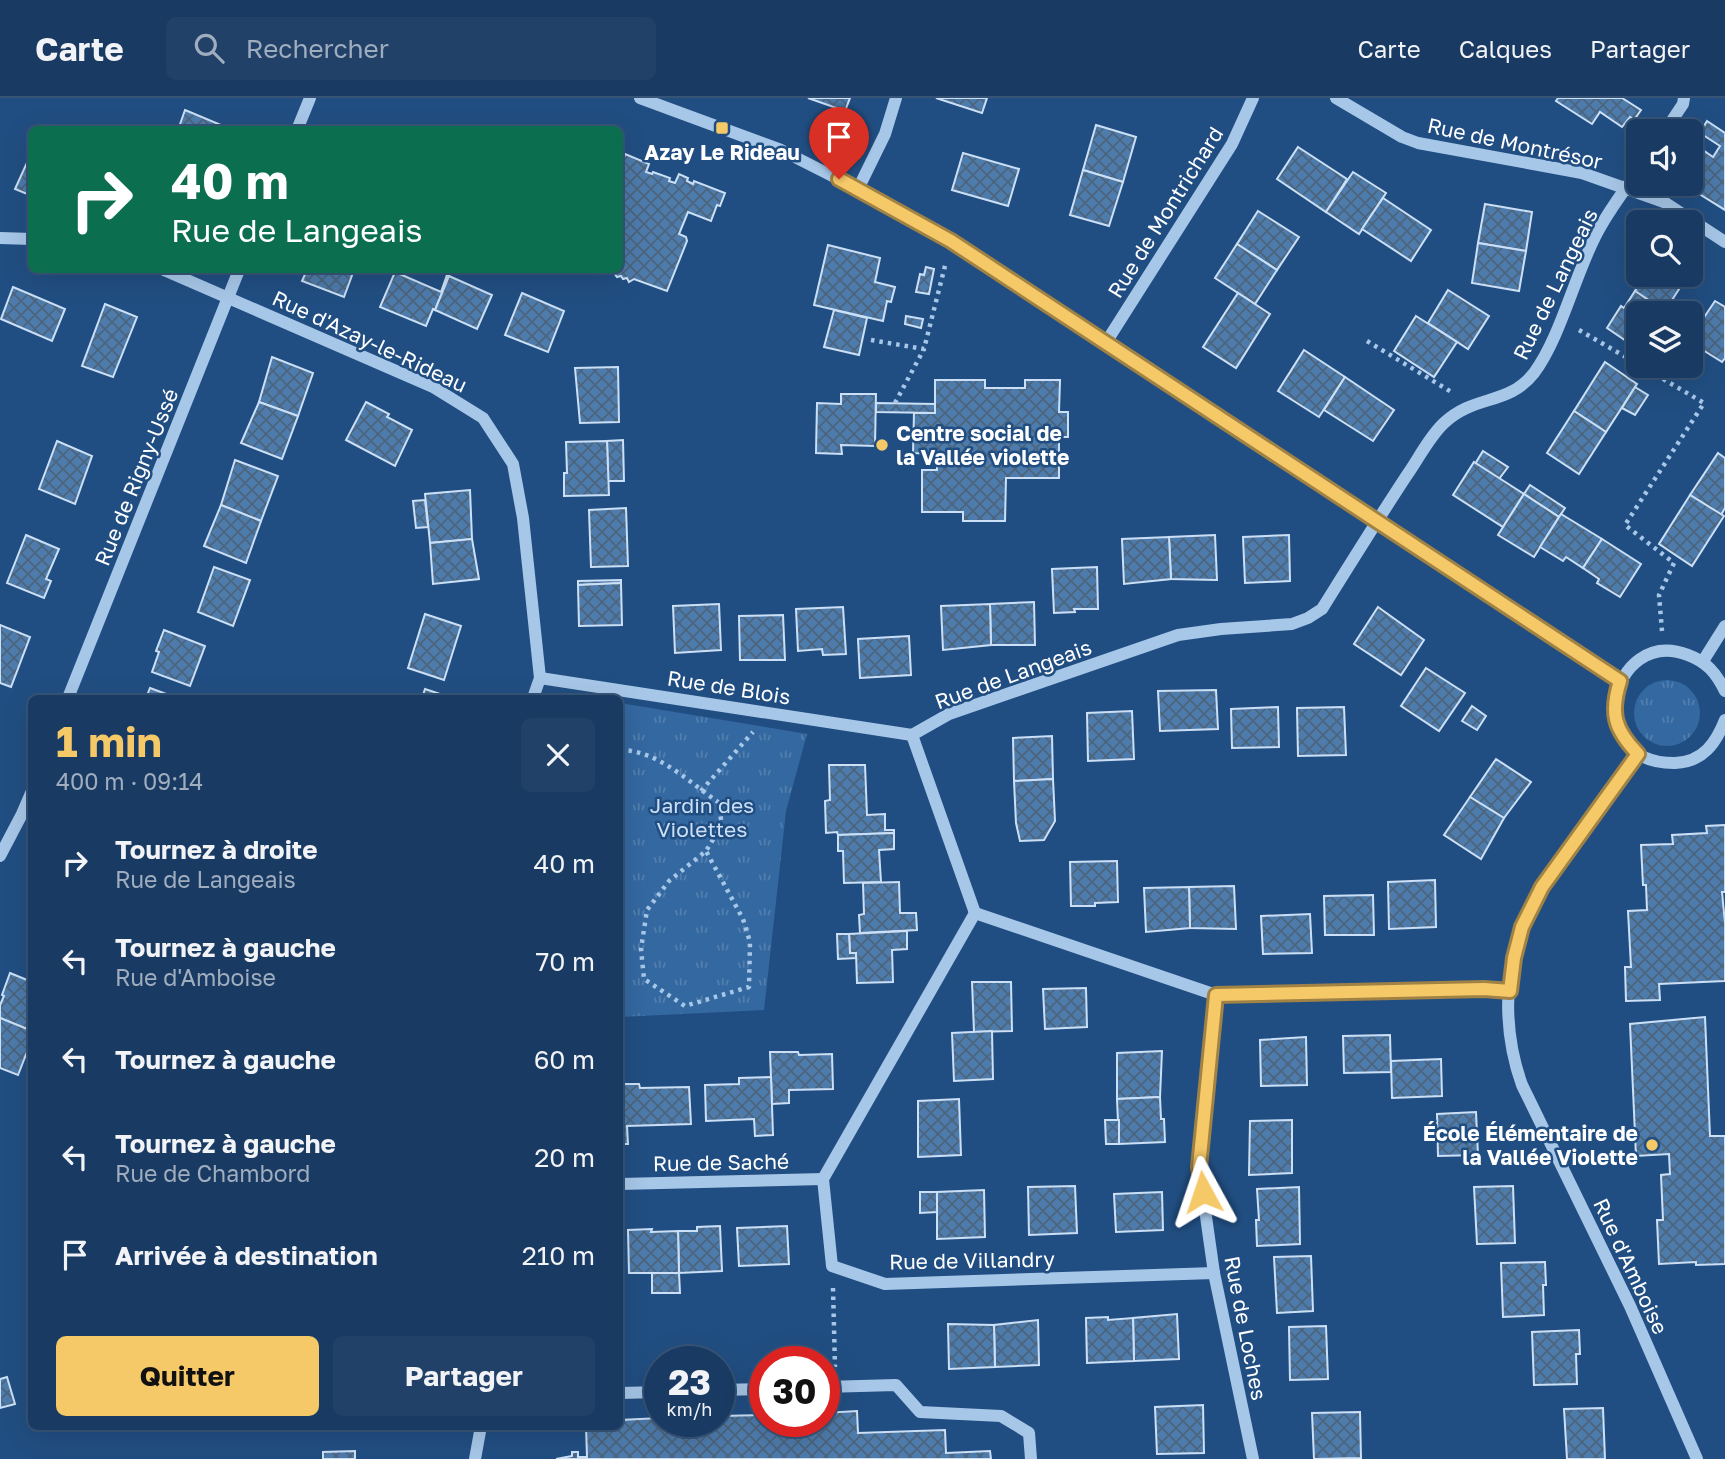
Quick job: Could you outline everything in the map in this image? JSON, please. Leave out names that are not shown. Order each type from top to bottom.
[{"type":"street","points":[[299,126],[310,98]]},
{"type":"street","points":[[640,98],[781,150],[951,241],[1620,681]]},
{"type":"street","points":[[858,189],[886,134],[896,98]]},
{"type":"street","name":"Rue de Montrichard","points":[[1105,344],[1232,144],[1254,98]]},
{"type":"street","name":"Rue de Montrésor","points":[[1336,98],[1418,144],[1583,173],[1626,188]]},
{"type":"street","points":[[1673,119],[1684,98]]},
{"type":"street","name":"Rue de Langeais","points":[[912,735],[949,714],[1178,635],[1292,624],[1322,609],[1376,521],[1438,429],[1469,405],[1510,394],[1522,387],[1536,370],[1595,236],[1626,188]]},
{"type":"street","name":"Rue de Montrésor","points":[[1648,196],[1664,202],[1725,242]]},
{"type":"street","points":[[0,237],[28,239]]},
{"type":"street","name":"Rue d'Azay-le-Rideau","points":[[171,273],[433,387],[483,418],[513,464],[523,518],[540,678],[534,695]]},
{"type":"street","name":"Rue de Rigny-Ussé","points":[[69,695],[238,273]]},
{"type":"street","points":[[1703,661],[1725,626]]},
{"type":"street","points":[[1725,691],[1718,676],[1703,661],[1678,651],[1664,651],[1648,655],[1630,668],[1620,681],[1614,701],[1615,720],[1624,739],[1638,754],[1660,763],[1683,762],[1721,744],[1725,720]]},
{"type":"street","name":"Rue de Blois","points":[[540,678],[912,735]]},
{"type":"street","points":[[832,1266],[823,1180],[975,913],[912,735]]},
{"type":"street","name":"Rue d'Amboise","points":[[1638,754],[1542,887],[1522,927],[1514,958],[1510,991],[1509,1036],[1522,1085],[1630,1306],[1697,1459]]},
{"type":"street","points":[[0,856],[27,816]]},
{"type":"street","points":[[975,913],[1216,995],[1484,989],[1510,991]]},
{"type":"street","name":"Rue de Loches","points":[[1216,995],[1199,1167],[1214,1273],[1253,1459]]},
{"type":"street","name":"Rue de Saché","points":[[623,1184],[823,1180]]},
{"type":"street","name":"Rue de Villandry","points":[[832,1266],[885,1284],[1214,1273]]},
{"type":"street","points":[[840,1387],[895,1385],[920,1412],[1002,1416],[1029,1433],[1031,1459]]},
{"type":"street","points":[[623,1393],[644,1392]]},
{"type":"street","points":[[475,1459],[480,1430]]},
{"type":"path","points":[[895,403],[924,349],[951,241]]},
{"type":"path","points":[[1560,318],[1626,357]]},
{"type":"path","points":[[871,340],[924,349]]},
{"type":"path","points":[[1367,341],[1440,385]]},
{"type":"path","points":[[1661,378],[1704,403],[1625,525],[1674,563],[1659,595],[1664,651]]},
{"type":"path","points":[[701,791],[769,713]]},
{"type":"path","points":[[623,750],[634,750],[666,764],[718,802],[722,825],[706,851],[669,881],[647,910],[641,949],[644,979],[685,1006],[749,987],[750,942],[743,919],[706,851]]},
{"type":"path","points":[[831,1346],[832,1266]]},
{"type":"green space","points":[[1661,680],[1673,680],[1685,685],[1695,695],[1700,713],[1698,726],[1685,741],[1673,746],[1661,746],[1649,741],[1639,731],[1634,719],[1634,707],[1639,695],[1649,685]]},
{"type":"green space","name":"Jardin des Violettes","points":[[623,703],[807,734],[786,811],[764,1010],[623,1017]]},
{"type":"building","points":[[808,98],[850,98],[845,111]]},
{"type":"building","points":[[936,98],[987,98],[982,113]]},
{"type":"building","points":[[1558,98],[1622,98],[1641,110],[1635,119],[1626,119],[1622,127],[1600,112],[1592,124],[1556,101]]},
{"type":"building","points":[[185,110],[221,125],[221,126],[179,126]]},
{"type":"building","points":[[1707,121],[1725,133],[1725,210],[1702,196],[1703,150],[1713,157],[1720,146],[1703,135]]},
{"type":"building","points":[[1096,125],[1136,137],[1123,182],[1083,170]]},
{"type":"building","points":[[1298,147],[1347,179],[1326,212],[1277,179]]},
{"type":"building","points":[[963,153],[1019,169],[1008,206],[952,190]]},
{"type":"building","points":[[625,154],[649,164],[646,172],[670,178],[669,181],[675,183],[679,174],[693,184],[694,181],[725,193],[711,221],[688,212],[679,234],[686,237],[687,241],[667,291],[634,279],[629,282],[627,278],[617,277],[614,273],[623,273]]},
{"type":"building","points":[[28,160],[28,194],[15,189]]},
{"type":"building","points":[[1083,170],[1123,182],[1109,226],[1070,215]]},
{"type":"building","points":[[1353,172],[1386,193],[1359,234],[1326,212]]},
{"type":"building","points":[[1383,198],[1431,230],[1411,261],[1362,229]]},
{"type":"building","points":[[1485,204],[1532,212],[1526,251],[1478,243]]},
{"type":"building","points":[[1258,211],[1299,237],[1277,270],[1237,244]]},
{"type":"building","points":[[1478,243],[1526,251],[1519,291],[1472,283]]},
{"type":"building","points":[[1237,244],[1277,270],[1255,304],[1215,278]]},
{"type":"building","points":[[828,245],[880,258],[875,282],[895,287],[891,302],[887,301],[883,321],[814,305]]},
{"type":"building","points":[[926,267],[934,269],[929,294],[916,292],[920,274],[924,275]]},
{"type":"building","points":[[306,273],[353,273],[344,297],[302,281]]},
{"type":"building","points":[[395,273],[441,292],[447,275],[449,276],[426,326],[380,307]]},
{"type":"building","points":[[449,276],[492,295],[477,329],[435,310]]},
{"type":"building","points":[[13,287],[65,309],[52,341],[1,319]]},
{"type":"building","points":[[1638,287],[1680,287],[1671,301],[1650,301],[1635,291]]},
{"type":"building","points":[[1448,290],[1489,316],[1468,349],[1428,323]]},
{"type":"building","points":[[1635,291],[1650,301],[1629,301]]},
{"type":"building","points":[[522,293],[564,311],[548,352],[505,335]]},
{"type":"building","points":[[1238,293],[1270,314],[1236,368],[1203,347]]},
{"type":"building","points":[[1715,301],[1725,307],[1725,358],[1722,362],[1703,350],[1703,319]]},
{"type":"building","points":[[105,304],[137,317],[113,377],[82,366]]},
{"type":"building","points":[[1626,305],[1626,341],[1607,328],[1621,306],[1624,308]]},
{"type":"building","points":[[834,310],[867,318],[859,355],[824,347]]},
{"type":"building","points":[[906,316],[923,319],[921,328],[905,324]]},
{"type":"building","points":[[1416,316],[1457,342],[1434,377],[1394,351]]},
{"type":"building","points":[[1304,350],[1345,377],[1319,417],[1278,391]]},
{"type":"building","points":[[272,357],[313,373],[298,416],[259,402]]},
{"type":"building","points":[[1605,362],[1637,384],[1606,432],[1574,411]]},
{"type":"building","points":[[618,367],[619,422],[580,423],[575,368]]},
{"type":"building","points":[[1345,377],[1394,410],[1373,441],[1324,410]]},
{"type":"building","points":[[935,380],[985,380],[985,388],[1025,388],[1025,380],[1060,380],[1059,412],[1068,412],[1068,437],[1059,437],[1059,478],[1006,478],[1005,521],[963,521],[963,512],[922,512],[922,470],[937,470],[937,454],[913,453],[914,413],[935,413]]},
{"type":"building","points":[[1635,387],[1648,395],[1635,415],[1622,408]]},
{"type":"building","points":[[841,394],[876,394],[875,446],[841,445],[842,454],[816,453],[817,403],[841,404]]},
{"type":"building","points":[[259,402],[298,416],[282,459],[241,443]]},
{"type":"building","points":[[366,402],[412,430],[395,466],[346,440]]},
{"type":"building","points":[[876,403],[935,404],[935,413],[876,412]]},
{"type":"building","points":[[1574,411],[1606,432],[1579,474],[1547,453]]},
{"type":"building","points":[[623,440],[624,481],[608,481],[607,441]]},
{"type":"building","points":[[57,441],[92,456],[75,504],[39,489]]},
{"type":"building","points":[[607,441],[609,495],[564,496],[564,473],[567,473],[566,442]]},
{"type":"building","points":[[1483,451],[1508,467],[1499,479],[1475,464]]},
{"type":"building","points":[[1718,453],[1725,458],[1725,508],[1721,515],[1690,495]]},
{"type":"building","points":[[235,460],[278,476],[261,521],[221,505]]},
{"type":"building","points":[[1474,462],[1524,494],[1503,527],[1453,495]]},
{"type":"building","points":[[1530,485],[1565,508],[1559,517],[1524,494]]},
{"type":"building","points":[[470,490],[472,539],[430,543],[425,494]]},
{"type":"building","points":[[1524,494],[1559,517],[1534,557],[1498,535]]},
{"type":"building","points":[[1690,495],[1724,516],[1692,566],[1659,544]]},
{"type":"building","points":[[425,500],[428,527],[416,528],[413,501]]},
{"type":"building","points":[[221,505],[261,521],[246,563],[204,546]]},
{"type":"building","points":[[626,508],[628,566],[591,567],[589,510]]},
{"type":"building","points":[[1561,514],[1602,539],[1583,568],[1566,557],[1563,561],[1540,547]]},
{"type":"building","points":[[26,535],[59,549],[46,579],[51,581],[44,598],[7,583]]},
{"type":"building","points":[[1215,535],[1217,580],[1171,579],[1169,537]]},
{"type":"building","points":[[1289,535],[1290,581],[1245,583],[1243,537]]},
{"type":"building","points":[[1169,537],[1171,579],[1124,584],[1122,539]]},
{"type":"building","points":[[472,539],[479,579],[433,584],[430,543]]},
{"type":"building","points":[[1602,539],[1641,564],[1620,597],[1597,583],[1599,579],[1583,568]]},
{"type":"building","points":[[214,567],[250,580],[233,626],[198,612]]},
{"type":"building","points":[[1097,567],[1098,609],[1074,609],[1075,612],[1054,613],[1052,569]]},
{"type":"building","points":[[621,580],[621,583],[578,585],[578,581]]},
{"type":"building","points":[[621,583],[622,625],[579,626],[578,585]]},
{"type":"building","points":[[1034,602],[1035,645],[991,645],[990,604]]},
{"type":"building","points":[[719,604],[721,650],[675,653],[673,606]]},
{"type":"building","points":[[990,604],[991,645],[943,650],[941,606]]},
{"type":"building","points":[[843,607],[846,654],[823,655],[822,649],[798,651],[796,609]]},
{"type":"building","points":[[1378,607],[1424,640],[1401,675],[1354,644]]},
{"type":"building","points":[[425,614],[461,626],[444,680],[408,668]]},
{"type":"building","points":[[783,615],[785,660],[740,660],[739,616]]},
{"type":"building","points":[[0,625],[30,637],[11,687],[0,683]]},
{"type":"building","points":[[164,630],[205,646],[190,686],[152,672]]},
{"type":"building","points":[[909,636],[911,675],[860,678],[858,639]]},
{"type":"building","points":[[1426,668],[1465,693],[1439,731],[1401,706]]},
{"type":"building","points":[[150,688],[169,695],[147,695]]},
{"type":"building","points":[[425,689],[443,695],[423,695]]},
{"type":"building","points":[[1216,690],[1218,729],[1160,731],[1158,691]]},
{"type":"building","points":[[1472,706],[1486,716],[1477,730],[1462,721]]},
{"type":"building","points":[[1278,707],[1279,747],[1232,748],[1231,709]]},
{"type":"building","points":[[1344,707],[1346,755],[1298,756],[1297,708]]},
{"type":"building","points":[[1132,711],[1134,759],[1088,761],[1087,713]]},
{"type":"building","points":[[1052,736],[1053,779],[1014,781],[1013,738]]},
{"type":"building","points":[[1496,759],[1531,782],[1504,818],[1470,797]]},
{"type":"building","points":[[829,765],[865,765],[867,815],[885,814],[885,830],[894,830],[894,833],[826,833],[825,801],[830,800]]},
{"type":"building","points":[[1053,779],[1055,821],[1044,840],[1020,841],[1016,823],[1014,781]]},
{"type":"building","points":[[1470,797],[1504,818],[1481,859],[1444,835]]},
{"type":"building","points":[[1725,825],[1725,892],[1722,892],[1725,981],[1659,984],[1660,1000],[1626,1001],[1625,967],[1631,967],[1628,911],[1647,910],[1641,845],[1673,844],[1672,835],[1707,833],[1706,826]]},
{"type":"building","points":[[894,833],[894,849],[879,850],[881,882],[844,883],[843,851],[838,851],[838,835]]},
{"type":"building","points":[[1117,861],[1118,902],[1071,906],[1070,862]]},
{"type":"building","points":[[1435,880],[1436,927],[1389,929],[1388,882]]},
{"type":"building","points":[[899,882],[900,913],[916,913],[917,930],[860,933],[859,915],[864,914],[863,883]]},
{"type":"building","points":[[1234,886],[1236,929],[1190,928],[1189,887]]},
{"type":"building","points":[[1189,887],[1190,928],[1146,932],[1144,888]]},
{"type":"building","points":[[1373,895],[1374,935],[1325,935],[1324,896]]},
{"type":"building","points":[[1310,914],[1312,953],[1263,954],[1261,916]]},
{"type":"building","points":[[907,931],[907,949],[892,950],[893,982],[857,983],[856,953],[850,953],[849,934]]},
{"type":"building","points":[[837,934],[849,934],[850,953],[856,953],[856,958],[838,959]]},
{"type":"building","points":[[10,973],[28,980],[28,1029],[0,1018],[2,995]]},
{"type":"building","points":[[972,982],[1011,982],[1012,1031],[974,1032]]},
{"type":"building","points":[[1086,988],[1087,1027],[1045,1029],[1043,989]]},
{"type":"building","points":[[1705,1017],[1710,1136],[1725,1136],[1725,1264],[1659,1264],[1657,1220],[1663,1220],[1661,1175],[1670,1174],[1669,1154],[1636,1156],[1630,1024]]},
{"type":"building","points":[[0,1018],[28,1029],[28,1049],[18,1075],[0,1068]]},
{"type":"building","points":[[992,1031],[993,1079],[954,1081],[952,1033]]},
{"type":"building","points":[[1390,1035],[1391,1072],[1344,1073],[1343,1036]]},
{"type":"building","points":[[1306,1037],[1307,1085],[1261,1086],[1260,1040]]},
{"type":"building","points":[[1162,1051],[1160,1097],[1117,1099],[1117,1053]]},
{"type":"building","points":[[770,1052],[832,1054],[833,1089],[789,1090],[789,1103],[772,1104]]},
{"type":"building","points":[[1441,1059],[1442,1096],[1392,1098],[1391,1061]]},
{"type":"building","points":[[771,1077],[773,1135],[755,1136],[754,1119],[706,1121],[705,1085],[739,1084],[739,1078]]},
{"type":"building","points":[[623,1084],[639,1084],[640,1088],[689,1087],[691,1124],[627,1126],[628,1144],[623,1144]]},
{"type":"building","points":[[1160,1097],[1165,1142],[1119,1144],[1117,1099]]},
{"type":"building","points":[[959,1099],[961,1155],[918,1157],[918,1101]]},
{"type":"building","points":[[1476,1112],[1478,1155],[1438,1156],[1437,1114]]},
{"type":"building","points":[[1105,1120],[1119,1120],[1119,1144],[1106,1144]]},
{"type":"building","points":[[1292,1120],[1292,1173],[1249,1175],[1250,1121]]},
{"type":"building","points":[[1075,1186],[1077,1233],[1029,1235],[1028,1187]]},
{"type":"building","points":[[1513,1186],[1515,1243],[1477,1244],[1474,1187]]},
{"type":"building","points":[[1299,1187],[1300,1244],[1257,1246],[1257,1189]]},
{"type":"building","points":[[984,1190],[985,1237],[937,1239],[937,1192]]},
{"type":"building","points":[[920,1192],[937,1192],[937,1212],[920,1213]]},
{"type":"building","points":[[1162,1192],[1163,1230],[1116,1232],[1114,1194]]},
{"type":"building","points":[[720,1226],[722,1271],[679,1273],[678,1231],[697,1231],[697,1227]]},
{"type":"building","points":[[787,1226],[789,1264],[739,1266],[737,1228]]},
{"type":"building","points":[[652,1229],[651,1232],[678,1231],[679,1273],[629,1273],[628,1230]]},
{"type":"building","points":[[1311,1256],[1313,1311],[1277,1313],[1274,1257]]},
{"type":"building","points":[[1545,1262],[1544,1315],[1503,1317],[1501,1263]]},
{"type":"building","points":[[652,1273],[679,1273],[680,1293],[652,1293]]},
{"type":"building","points":[[1177,1314],[1179,1359],[1134,1361],[1133,1318]]},
{"type":"building","points":[[1108,1317],[1108,1320],[1133,1318],[1134,1361],[1087,1363],[1086,1318]]},
{"type":"building","points":[[1038,1320],[1039,1365],[995,1367],[994,1325]]},
{"type":"building","points":[[948,1324],[994,1325],[995,1367],[949,1369]]},
{"type":"building","points":[[1326,1326],[1328,1379],[1290,1380],[1289,1327]]},
{"type":"building","points":[[1579,1330],[1580,1354],[1576,1354],[1577,1384],[1534,1385],[1532,1332]]},
{"type":"building","points":[[7,1377],[15,1404],[0,1408],[0,1379]]},
{"type":"building","points":[[1203,1405],[1204,1453],[1157,1454],[1155,1407]]},
{"type":"building","points":[[1603,1408],[1605,1459],[1567,1459],[1564,1409]]},
{"type":"building","points":[[857,1411],[858,1433],[945,1430],[946,1453],[990,1451],[991,1459],[556,1459],[572,1456],[572,1452],[578,1452],[578,1457],[587,1457],[586,1430],[623,1430],[623,1420],[644,1419],[644,1437],[735,1437],[735,1416],[749,1415],[749,1437],[840,1437],[840,1412]]},
{"type":"building","points":[[1360,1412],[1361,1458],[1314,1459],[1312,1413]]},
{"type":"building","points":[[355,1451],[355,1459],[323,1459],[323,1452]]},
{"type":"place","name":"Azay Le Rideau","points":[[722,128]]},
{"type":"place","name":"Centre social de la Vallée violette","points":[[882,445]]},
{"type":"place","name":"École Élémentaire de la Vallée Violette","points":[[1652,1145]]},
{"type":"route","points":[[839,179],[951,241],[1620,681],[1614,701],[1615,720],[1624,739],[1638,754],[1542,887],[1522,927],[1514,958],[1510,991],[1484,989],[1216,995],[1199,1167],[1203,1192]]}]
